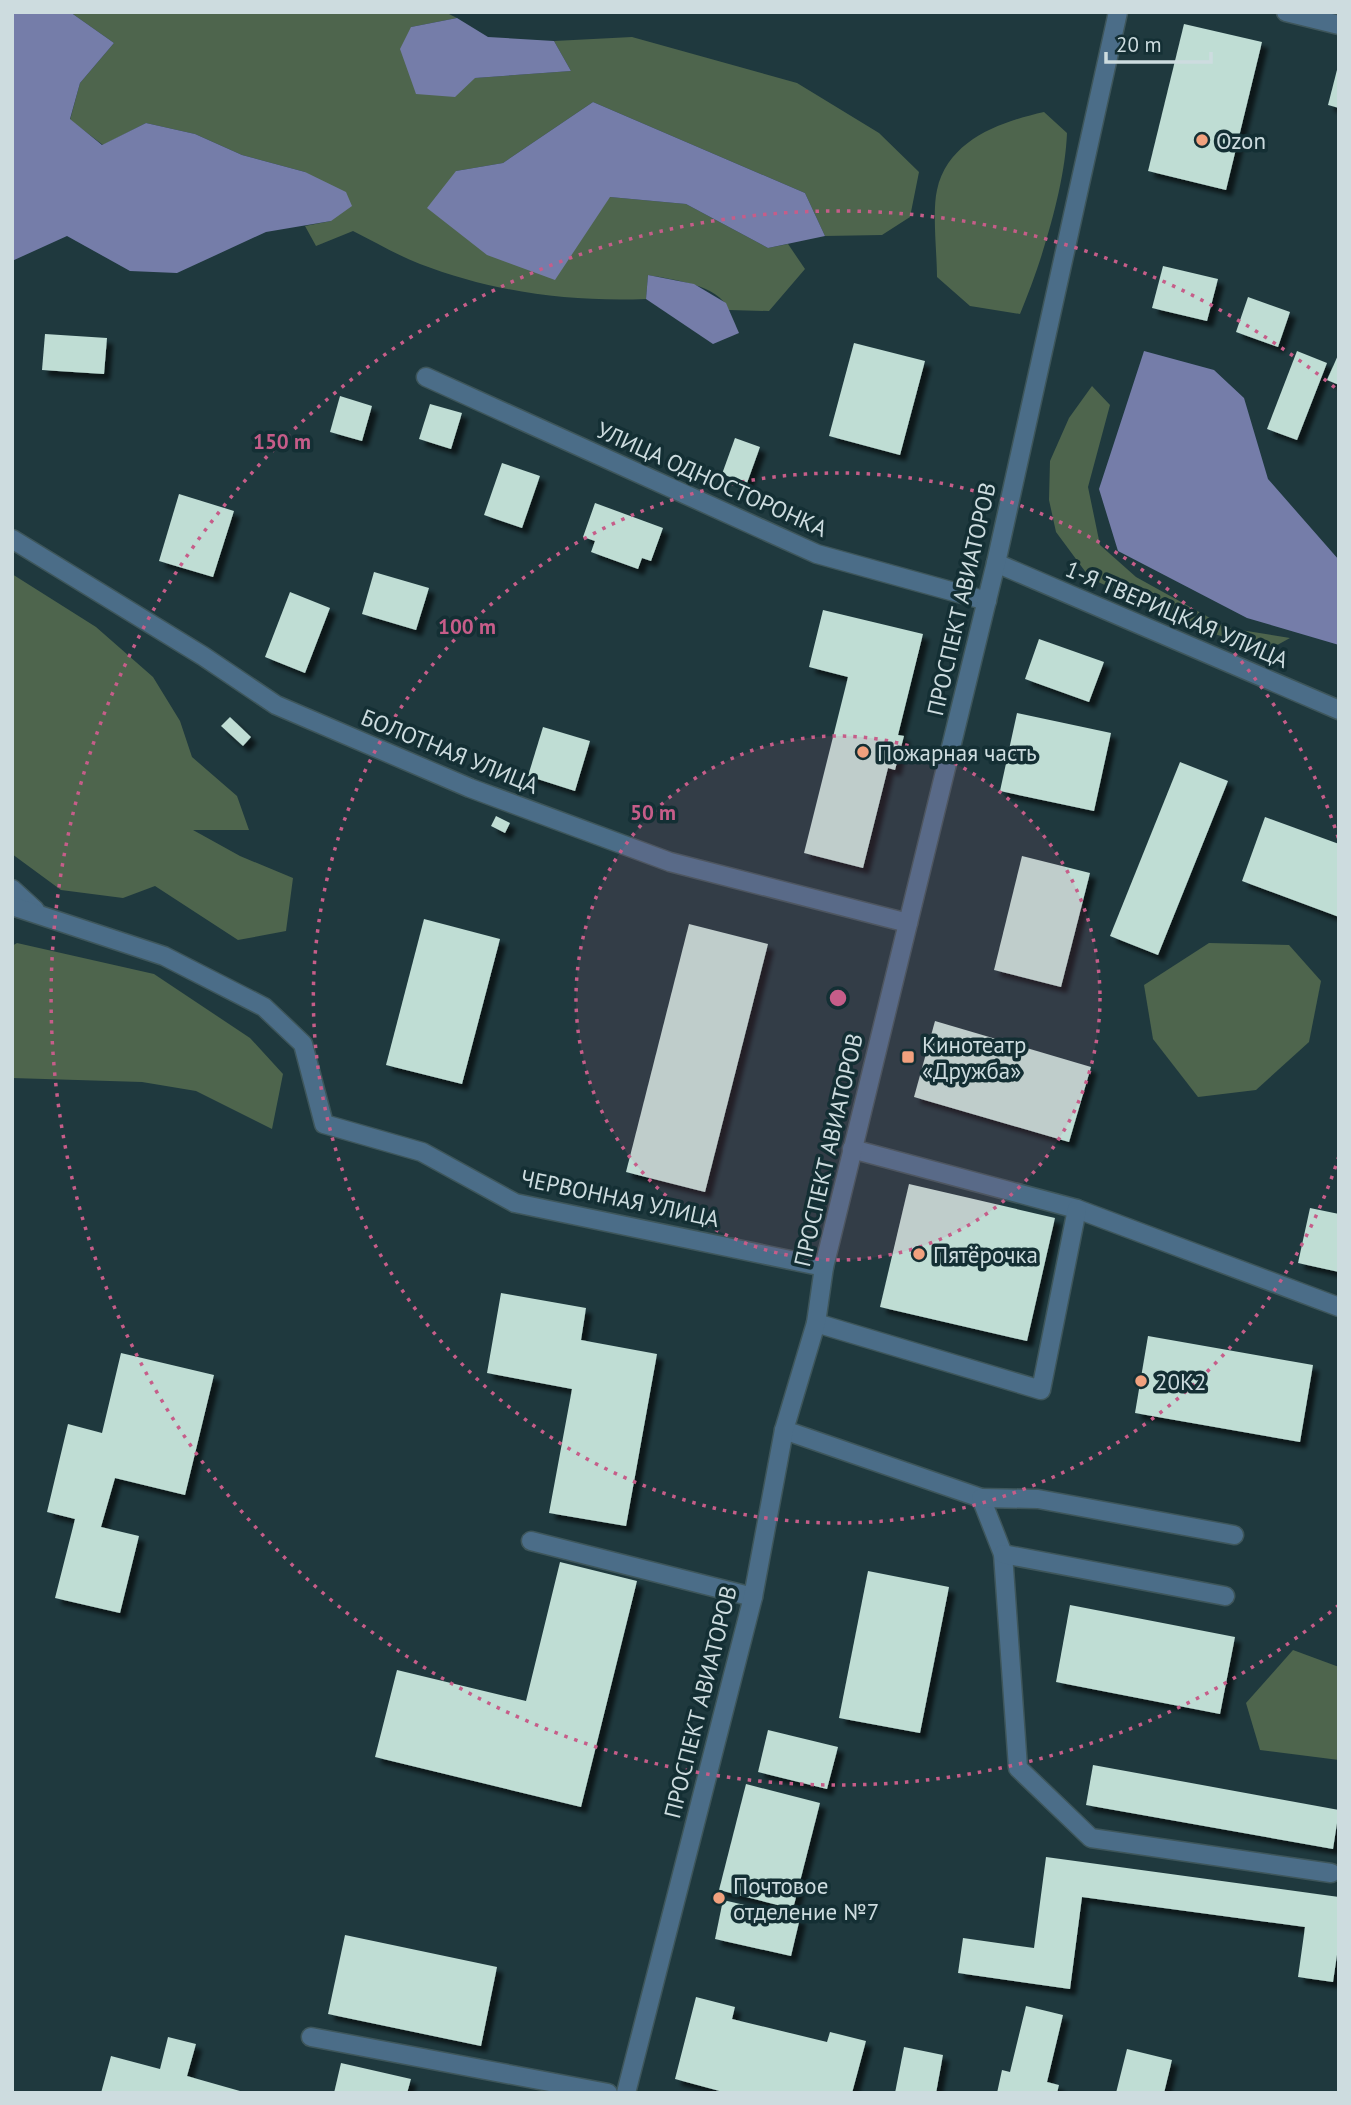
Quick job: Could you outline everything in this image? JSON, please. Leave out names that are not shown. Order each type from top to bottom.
[{"type":"street","name":"ПРОСПЕКТ АВИАТОРОВ","points":[[626,2093],[753,1597],[784,1430],[816,1323],[824,1267],[996,563],[1118,12]]},
{"type":"street","points":[[1286,12],[1339,25]]},
{"type":"street","name":"УЛИЦА ОДНОСТОРОНКА","points":[[426,377],[817,554],[987,601]]},
{"type":"street","name":"БОЛОТНАЯ УЛИЦА","points":[[12,539],[288,710],[470,788],[670,862],[908,923]]},
{"type":"street","name":"1-Я ТВЕРИЦКАЯ УЛИЦА","points":[[996,563],[1339,710]]},
{"type":"street","points":[[12,889],[40,915]]},
{"type":"street","name":"ЧЕРВОННАЯ УЛИЦА","points":[[12,906],[164,956],[264,1007],[303,1044],[324,1124],[422,1152],[515,1203],[824,1267]]},
{"type":"street","points":[[852,1149],[1077,1209],[1339,1307]]},
{"type":"street","points":[[816,1323],[1041,1390],[1077,1209]]},
{"type":"street","points":[[784,1430],[981,1499],[1038,1499],[1234,1535]]},
{"type":"street","points":[[981,1499],[1003,1554],[1018,1768],[1091,1838],[1331,1873]]},
{"type":"street","points":[[531,1541],[753,1597]]},
{"type":"street","points":[[1003,1554],[1225,1596]]},
{"type":"street","points":[[311,2037],[608,2093]]},
{"type":"green space","points":[[70,12],[445,12],[457,18],[411,27],[475,78],[571,71],[554,41],[632,37],[797,83],[879,133],[919,172],[910,217],[882,235],[825,236],[805,193],[593,102],[503,163],[456,171],[610,197],[686,204],[768,248],[788,244],[805,269],[769,311],[729,310],[715,294],[705,289],[682,281],[648,275],[646,299],[560,297],[503,288],[420,264],[353,231],[316,246],[305,226],[331,221],[305,172],[242,155],[195,134],[146,123],[103,145],[70,120],[80,83],[114,43]]},
{"type":"green space","points":[[1044,112],[1067,133],[1057,201],[1028,294],[1020,314],[970,306],[937,277],[935,209],[937,190],[943,173],[952,158],[978,136],[1010,121]]},
{"type":"green space","points":[[1092,386],[1110,405],[1088,487],[1100,545],[1136,577],[1228,628],[1290,638],[1270,649],[1199,630],[1090,578],[1056,532],[1049,500],[1050,461],[1069,418]]},
{"type":"green space","points":[[12,574],[96,627],[153,677],[180,721],[192,757],[237,796],[249,830],[193,830],[240,856],[293,878],[286,931],[238,940],[155,886],[123,898],[61,890],[12,854]]},
{"type":"green space","points":[[17,943],[154,974],[250,1038],[283,1074],[272,1129],[196,1091],[142,1082],[12,1078],[12,946]]},
{"type":"green space","points":[[1209,943],[1289,945],[1321,981],[1309,1042],[1256,1090],[1198,1097],[1153,1039],[1144,985]]},
{"type":"green space","points":[[1293,1650],[1339,1667],[1339,1760],[1260,1750],[1246,1703]]},
{"type":"water","points":[[12,12],[70,12],[114,43],[80,83],[70,119],[102,145],[146,123],[195,134],[242,155],[305,172],[346,192],[352,206],[331,221],[266,232],[177,273],[130,271],[67,236],[12,261]]},
{"type":"water","points":[[457,18],[488,37],[554,41],[571,71],[475,78],[455,97],[416,94],[400,49],[411,27]]},
{"type":"water","points":[[593,102],[805,193],[825,236],[768,248],[686,204],[610,197],[555,280],[487,255],[427,208],[456,171],[503,163]]},
{"type":"water","points":[[648,275],[694,284],[726,303],[739,333],[713,344],[646,299]]},
{"type":"water","points":[[1144,351],[1214,370],[1244,398],[1268,479],[1339,560],[1339,645],[1247,618],[1118,551],[1099,489]]},
{"type":"building","points":[[1184,24],[1262,42],[1226,190],[1148,171]]},
{"type":"building","points":[[1339,66],[1339,108],[1328,105]]},
{"type":"building","points":[[1163,266],[1218,279],[1207,321],[1152,308]]},
{"type":"building","points":[[1248,297],[1290,312],[1278,347],[1236,332]]},
{"type":"building","points":[[45,334],[107,338],[104,374],[42,370]]},
{"type":"building","points":[[854,343],[925,361],[900,455],[829,436]]},
{"type":"building","points":[[1297,351],[1327,363],[1297,440],[1267,429]]},
{"type":"building","points":[[1339,353],[1339,385],[1327,380]]},
{"type":"building","points":[[340,396],[372,406],[362,441],[330,432]]},
{"type":"building","points":[[430,404],[462,413],[451,449],[419,439]]},
{"type":"building","points":[[735,438],[760,447],[747,483],[722,474]]},
{"type":"building","points":[[502,463],[540,476],[522,528],[484,515]]},
{"type":"building","points":[[179,494],[234,511],[213,577],[159,561]]},
{"type":"building","points":[[595,503],[663,528],[651,561],[642,558],[638,569],[591,552],[595,541],[583,537]]},
{"type":"building","points":[[374,572],[429,588],[416,630],[362,614]]},
{"type":"building","points":[[290,592],[330,608],[305,673],[265,657]]},
{"type":"building","name":"Пожарная часть","points":[[823,610],[923,634],[898,735],[904,736],[895,770],[888,768],[863,868],[804,853],[848,677],[809,667]]},
{"type":"building","points":[[1039,639],[1104,662],[1089,702],[1025,679]]},
{"type":"building","points":[[1017,713],[1111,733],[1094,811],[1000,791]]},
{"type":"building","points":[[230,717],[251,737],[243,746],[221,726]]},
{"type":"building","points":[[543,727],[590,741],[575,791],[528,776]]},
{"type":"building","points":[[1180,762],[1228,781],[1158,955],[1110,936]]},
{"type":"building","points":[[496,816],[510,823],[505,833],[491,826]]},
{"type":"building","points":[[1265,817],[1339,844],[1339,917],[1242,881]]},
{"type":"building","points":[[1022,856],[1090,873],[1061,987],[994,970]]},
{"type":"building","points":[[424,919],[500,939],[462,1084],[386,1065]]},
{"type":"building","points":[[689,924],[768,944],[705,1192],[626,1172]]},
{"type":"building","points":[[935,1021],[1091,1067],[1069,1142],[914,1097]]},
{"type":"building","points":[[909,1184],[1055,1218],[1027,1341],[880,1307]]},
{"type":"building","points":[[1310,1208],[1339,1214],[1339,1272],[1298,1263]]},
{"type":"building","points":[[501,1293],[586,1308],[581,1340],[657,1354],[626,1526],[549,1513],[572,1389],[487,1373]]},
{"type":"building","points":[[1148,1336],[1313,1365],[1300,1442],[1135,1413]]},
{"type":"building","points":[[121,1353],[214,1375],[185,1495],[115,1478],[101,1527],[139,1536],[120,1613],[55,1598],[75,1519],[47,1512],[68,1424],[102,1433]]},
{"type":"building","points":[[560,1562],[637,1581],[581,1807],[375,1757],[397,1670],[526,1701]]},
{"type":"building","points":[[868,1571],[949,1587],[920,1733],[839,1718]]},
{"type":"building","points":[[1070,1605],[1235,1637],[1220,1714],[1056,1682]]},
{"type":"building","points":[[768,1730],[838,1747],[827,1789],[758,1772]]},
{"type":"building","points":[[1093,1765],[1339,1810],[1333,1849],[1086,1805]]},
{"type":"building","points":[[746,1784],[820,1803],[793,1909],[719,1890]]},
{"type":"building","points":[[1046,1857],[1339,1897],[1339,1941],[1333,1982],[1298,1977],[1305,1927],[1082,1897],[1070,1989],[958,1973],[963,1938],[1034,1948]]},
{"type":"building","points":[[723,1900],[800,1918],[791,1956],[715,1939]]},
{"type":"building","points":[[345,1935],[497,1967],[481,2046],[328,2014]]},
{"type":"building","points":[[696,1997],[735,2007],[732,2019],[827,2042],[830,2032],[866,2041],[852,2093],[727,2093],[675,2079]]},
{"type":"building","points":[[1026,2006],[1063,2015],[1047,2082],[1059,2085],[1057,2093],[997,2093],[1002,2070],[1010,2072]]},
{"type":"building","points":[[168,2037],[196,2044],[187,2076],[247,2093],[101,2093],[111,2056],[160,2069]]},
{"type":"building","points":[[904,2047],[943,2055],[936,2093],[895,2093]]},
{"type":"building","points":[[1127,2049],[1172,2060],[1164,2093],[1116,2093]]},
{"type":"building","points":[[341,2063],[411,2079],[407,2093],[334,2093]]},
{"type":"place","name":"Ozon","points":[[1202,140]]},
{"type":"place","name":"Пожарная часть","points":[[863,752]]},
{"type":"place","name":"Кинотеатр «Дружба»","points":[[908,1057]]},
{"type":"place","name":"Пятёрочка","points":[[919,1254]]},
{"type":"place","name":"20К2","points":[[1141,1381]]},
{"type":"place","name":"Почтовое отделение №7","points":[[719,1898]]}]
